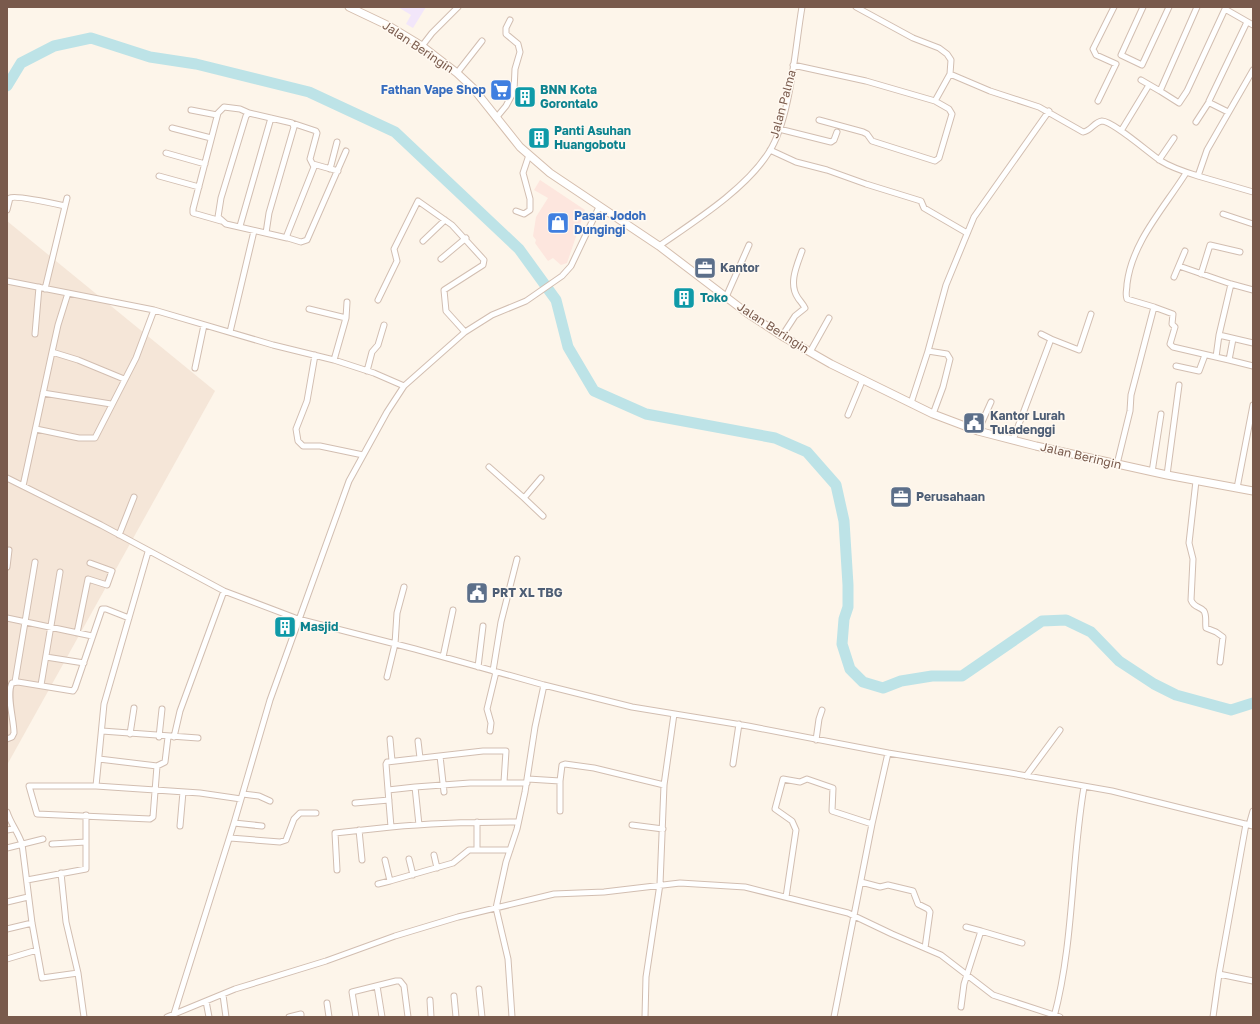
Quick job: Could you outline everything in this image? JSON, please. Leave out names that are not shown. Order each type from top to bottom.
[{"type":"street","name":"Jalan Beringin","points":[[349,7],[390,26],[422,46],[458,74],[473,88],[496,118],[529,155],[550,173],[659,246],[726,297],[782,336],[810,352],[933,414],[978,431],[1167,476],[1253,491]]},
{"type":"street","points":[[422,46],[432,33],[458,7]]},
{"type":"street","name":"Jalan Palma","points":[[659,246],[727,196],[750,175],[770,150],[779,129],[793,65],[802,7]]},
{"type":"street","points":[[856,7],[913,38],[939,48],[947,54],[951,60],[950,74],[935,101]]},
{"type":"street","points":[[1114,7],[1093,50],[1096,55],[1116,64]]},
{"type":"street","points":[[1098,101],[1143,7]]},
{"type":"street","points":[[1121,55],[1143,64],[1169,7]]},
{"type":"street","points":[[1160,91],[1197,7]]},
{"type":"street","points":[[1141,80],[1178,102],[1181,101],[1225,8],[1253,25]]},
{"type":"street","points":[[496,118],[511,98],[516,84],[516,69],[519,48],[516,41],[506,34],[510,20]]},
{"type":"street","points":[[1196,122],[1209,102],[1247,22]]},
{"type":"street","points":[[458,74],[482,41]]},
{"type":"street","points":[[793,65],[866,81],[935,101],[947,106],[952,114],[939,158],[935,161],[872,141],[867,134],[863,132],[819,120]]},
{"type":"street","points":[[1198,176],[1207,150],[1253,70]]},
{"type":"street","points":[[950,74],[990,91],[1049,111],[1083,132],[1089,130],[1102,121],[1120,131],[1159,160],[1186,173],[1253,192]]},
{"type":"street","points":[[1120,131],[1149,85]]},
{"type":"street","points":[[1209,102],[1228,112]]},
{"type":"street","points":[[287,238],[314,167],[310,159],[316,132],[292,123],[249,113],[240,109],[224,107],[217,115],[193,213],[254,231],[302,242],[307,240],[346,151]]},
{"type":"street","points":[[191,110],[217,115]]},
{"type":"street","points":[[911,403],[928,351],[946,285],[974,217],[1049,111]]},
{"type":"street","points":[[221,221],[218,213],[221,198],[246,116],[249,113]]},
{"type":"street","points":[[240,226],[270,118]]},
{"type":"street","points":[[266,233],[269,214],[294,127],[292,123]]},
{"type":"street","points":[[172,128],[211,138]]},
{"type":"street","points":[[779,129],[831,142],[834,140],[837,132]]},
{"type":"street","points":[[1159,160],[1174,138]]},
{"type":"street","points":[[330,169],[337,142]]},
{"type":"street","points":[[770,150],[796,162],[827,170],[920,201],[924,208],[967,232]]},
{"type":"street","points":[[166,153],[205,164]]},
{"type":"street","points":[[516,211],[524,214],[530,210],[530,200],[523,173],[529,155]]},
{"type":"street","points":[[313,164],[338,171]]},
{"type":"street","points":[[1186,173],[1142,239],[1128,278],[1125,296],[1127,299],[1173,314],[1172,324],[1175,327],[1170,344],[1171,346],[1253,366]]},
{"type":"street","points":[[159,176],[199,187]]},
{"type":"street","points":[[7,210],[10,198],[15,196],[33,201],[40,200],[65,206]]},
{"type":"street","points":[[35,334],[42,288],[67,198]]},
{"type":"street","points":[[378,300],[397,261],[394,249],[418,200],[466,238],[484,260],[482,265],[444,290],[446,311],[465,332]]},
{"type":"street","points":[[174,1015],[230,838],[270,700],[335,515],[349,481],[387,412],[404,386],[465,332],[492,315],[526,301],[562,276],[571,266],[599,207]]},
{"type":"street","points":[[1223,214],[1252,223],[1253,216]]},
{"type":"street","points":[[423,242],[445,220]]},
{"type":"street","points":[[230,332],[254,231]]},
{"type":"street","points":[[441,259],[466,238]]},
{"type":"street","points":[[726,297],[749,245]]},
{"type":"street","points":[[1201,274],[1210,245],[1240,252]]},
{"type":"street","points":[[782,336],[795,316],[806,308],[797,297],[793,286],[802,251]]},
{"type":"street","points":[[1174,277],[1185,251]]},
{"type":"street","points":[[1178,266],[1253,290]]},
{"type":"street","points":[[7,281],[154,310],[315,356],[334,360],[404,386]]},
{"type":"street","points":[[1216,357],[1219,336],[1231,284]]},
{"type":"street","points":[[23,486],[59,321],[68,293]]},
{"type":"street","points":[[334,360],[346,318],[347,302]]},
{"type":"street","points":[[1117,464],[1130,411],[1131,395],[1154,307]]},
{"type":"street","points":[[309,309],[346,318]]},
{"type":"street","points":[[36,430],[79,438],[95,438],[111,404],[136,358],[154,310]]},
{"type":"street","points":[[1041,334],[1079,350],[1091,314]]},
{"type":"street","points":[[810,352],[829,318]]},
{"type":"street","points":[[195,368],[204,325]]},
{"type":"street","points":[[367,371],[372,352],[378,344],[384,325]]},
{"type":"street","points":[[1219,336],[1253,342]]},
{"type":"street","points":[[1013,440],[1051,339]]},
{"type":"street","points":[[1229,360],[1233,339]]},
{"type":"street","points":[[928,351],[947,354],[950,359],[943,387],[933,414]]},
{"type":"street","points":[[52,352],[84,362],[124,379]]},
{"type":"street","points":[[1176,366],[1199,372],[1205,355]]},
{"type":"street","points":[[315,356],[307,401],[296,429],[298,441],[303,446],[320,446],[363,455]]},
{"type":"street","points":[[848,415],[863,379]]},
{"type":"street","points":[[1167,476],[1179,385]]},
{"type":"street","points":[[43,392],[111,404]]},
{"type":"street","points":[[978,431],[991,402]]},
{"type":"street","points":[[1237,488],[1253,405]]},
{"type":"street","points":[[1152,472],[1161,414]]},
{"type":"street","points":[[488,466],[543,516]]},
{"type":"street","points":[[7,478],[224,591],[298,619],[632,707],[739,724],[888,754],[1112,791],[1249,825]]},
{"type":"street","points":[[524,498],[541,478]]},
{"type":"street","points":[[1196,481],[1189,542],[1194,559],[1191,600],[1194,606],[1203,610],[1205,613],[1206,628],[1216,632],[1223,638],[1220,662]]},
{"type":"street","points":[[119,535],[134,497]]},
{"type":"street","points":[[7,567],[10,550]]},
{"type":"street","points":[[96,786],[104,704],[148,552]]},
{"type":"street","points":[[490,731],[491,723],[487,709],[495,671],[501,622],[517,559]]},
{"type":"street","points":[[7,739],[12,737],[14,734],[10,687],[15,682],[35,562]]},
{"type":"street","points":[[77,633],[88,579],[107,585],[112,571],[90,563]]},
{"type":"street","points":[[41,685],[60,572]]},
{"type":"street","points":[[387,677],[395,644],[397,613],[404,587]]},
{"type":"street","points":[[174,737],[180,711],[224,591]]},
{"type":"street","points":[[15,682],[73,690],[84,663],[98,616],[104,608],[128,618]]},
{"type":"street","points":[[443,657],[453,610]]},
{"type":"street","points":[[7,618],[92,636]]},
{"type":"street","points":[[478,667],[483,626]]},
{"type":"street","points":[[46,657],[84,663]]},
{"type":"street","points":[[511,1017],[508,959],[496,908],[518,822],[523,782],[544,685]]},
{"type":"street","points":[[130,734],[134,708]]},
{"type":"street","points":[[159,736],[162,709]]},
{"type":"street","points":[[816,740],[822,710]]},
{"type":"street","points":[[645,1017],[646,978],[660,884],[664,785],[674,714]]},
{"type":"street","points":[[733,764],[739,724]]},
{"type":"street","points":[[1026,776],[1060,730]]},
{"type":"street","points":[[102,731],[198,738]]},
{"type":"street","points":[[99,759],[157,766],[164,762],[168,737]]},
{"type":"street","points":[[390,739],[392,761]]},
{"type":"street","points":[[418,741],[420,758]]},
{"type":"street","points":[[391,827],[386,764],[388,762],[506,751],[504,782]]},
{"type":"street","points":[[834,1017],[862,882],[872,824],[888,754]]},
{"type":"street","points":[[440,756],[444,792]]},
{"type":"street","points":[[560,811],[560,781],[562,766],[565,764],[594,768],[664,785]]},
{"type":"street","points":[[157,766],[156,791],[153,817],[150,819],[37,814],[29,786],[96,786],[156,791],[182,792],[242,797],[259,796],[270,800]]},
{"type":"street","points":[[786,897],[796,832],[792,821],[775,809],[783,780],[800,782],[807,779],[834,788],[832,811],[872,824]]},
{"type":"street","points":[[388,790],[443,784],[560,781]]},
{"type":"street","points":[[167,1017],[223,995],[326,961],[395,936],[458,917],[554,894],[604,892],[660,884],[680,883],[745,887],[855,915],[892,934],[950,960],[967,977],[993,995],[1056,1016],[1065,961],[1078,825],[1084,787]]},
{"type":"street","points":[[415,788],[419,825]]},
{"type":"street","points":[[180,826],[182,792]]},
{"type":"street","points":[[355,803],[389,800]]},
{"type":"street","points":[[1213,1017],[1219,974],[1253,811]]},
{"type":"street","points":[[7,812],[13,828],[19,836],[22,844],[28,897],[42,978],[78,973]]},
{"type":"street","points":[[230,838],[280,842],[286,840],[294,820],[300,813],[316,813]]},
{"type":"street","points":[[27,880],[86,869],[86,815]]},
{"type":"street","points":[[337,870],[334,833],[419,825],[477,822],[518,822]]},
{"type":"street","points":[[477,822],[477,849]]},
{"type":"street","points":[[234,823],[262,826]]},
{"type":"street","points":[[632,825],[663,829]]},
{"type":"street","points":[[7,830],[13,828]]},
{"type":"street","points":[[359,830],[362,860]]},
{"type":"street","points":[[7,848],[43,839]]},
{"type":"street","points":[[52,844],[86,842]]},
{"type":"street","points":[[378,884],[458,861],[467,851],[477,849],[510,850]]},
{"type":"street","points":[[434,855],[437,868]]},
{"type":"street","points":[[409,859],[413,875]]},
{"type":"street","points":[[385,860],[390,880]]},
{"type":"street","points":[[61,873],[66,922],[78,973],[84,1017]]},
{"type":"street","points":[[862,882],[880,888],[888,885],[913,891],[918,904],[928,909],[930,912],[925,948]]},
{"type":"street","points":[[7,902],[28,897]]},
{"type":"street","points":[[7,930],[32,923]]},
{"type":"street","points":[[966,926],[1022,942]]},
{"type":"street","points":[[960,1007],[967,977],[981,931]]},
{"type":"street","points":[[7,959],[37,950]]},
{"type":"street","points":[[1219,974],[1253,982]]},
{"type":"street","points":[[356,1017],[352,992],[396,981],[402,982],[404,986],[408,1017]]},
{"type":"street","points":[[377,986],[382,1017]]},
{"type":"street","points":[[481,991],[482,1017]]},
{"type":"street","points":[[223,995],[226,1017]]},
{"type":"street","points":[[455,997],[457,1017]]},
{"type":"street","points":[[206,1001],[209,1017]]},
{"type":"street","points":[[431,1001],[432,1017]]},
{"type":"street","points":[[327,1003],[329,1017]]},
{"type":"street","points":[[289,1017],[301,1014],[301,1017]]},
{"type":"shaded area","points":[[398,7],[426,7],[413,28],[406,24],[411,15]]},
{"type":"shaded area","name":"Pasar Jodoh Dungingi","points":[[540,180],[585,210],[567,263],[561,265],[553,258],[548,261],[535,243],[536,240],[533,236],[536,217],[548,198],[534,190]]},
{"type":"shaded area","points":[[7,221],[215,391],[7,765]]},
{"type":"waterway","points":[[7,86],[21,63],[54,46],[91,38],[150,57],[196,64],[309,92],[395,132],[519,249],[556,300],[568,347],[594,391],[646,414],[775,438],[807,452],[836,485],[844,521],[848,585],[848,607],[844,619],[842,644],[850,669],[863,682],[883,688],[901,681],[932,676],[962,676],[1042,621],[1066,620],[1091,632],[1119,661],[1154,684],[1176,695],[1231,710],[1253,703]]},
{"type":"place","name":"Fathan Vape Shop","points":[[501,90]]},
{"type":"place","name":"BNN Kota Gorontalo","points":[[525,97]]},
{"type":"place","name":"Panti Asuhan Huangobotu","points":[[539,138]]},
{"type":"place","name":"Pasar Jodoh Dungingi","points":[[558,223]]},
{"type":"place","name":"Kantor","points":[[705,268]]},
{"type":"place","name":"Toko","points":[[684,298]]},
{"type":"place","name":"Kantor Lurah Tuladenggi","points":[[974,423]]},
{"type":"place","name":"Perusahaan","points":[[901,497]]},
{"type":"place","name":"PRT XL TBG","points":[[477,593]]},
{"type":"place","name":"Masjid","points":[[285,627]]}]
